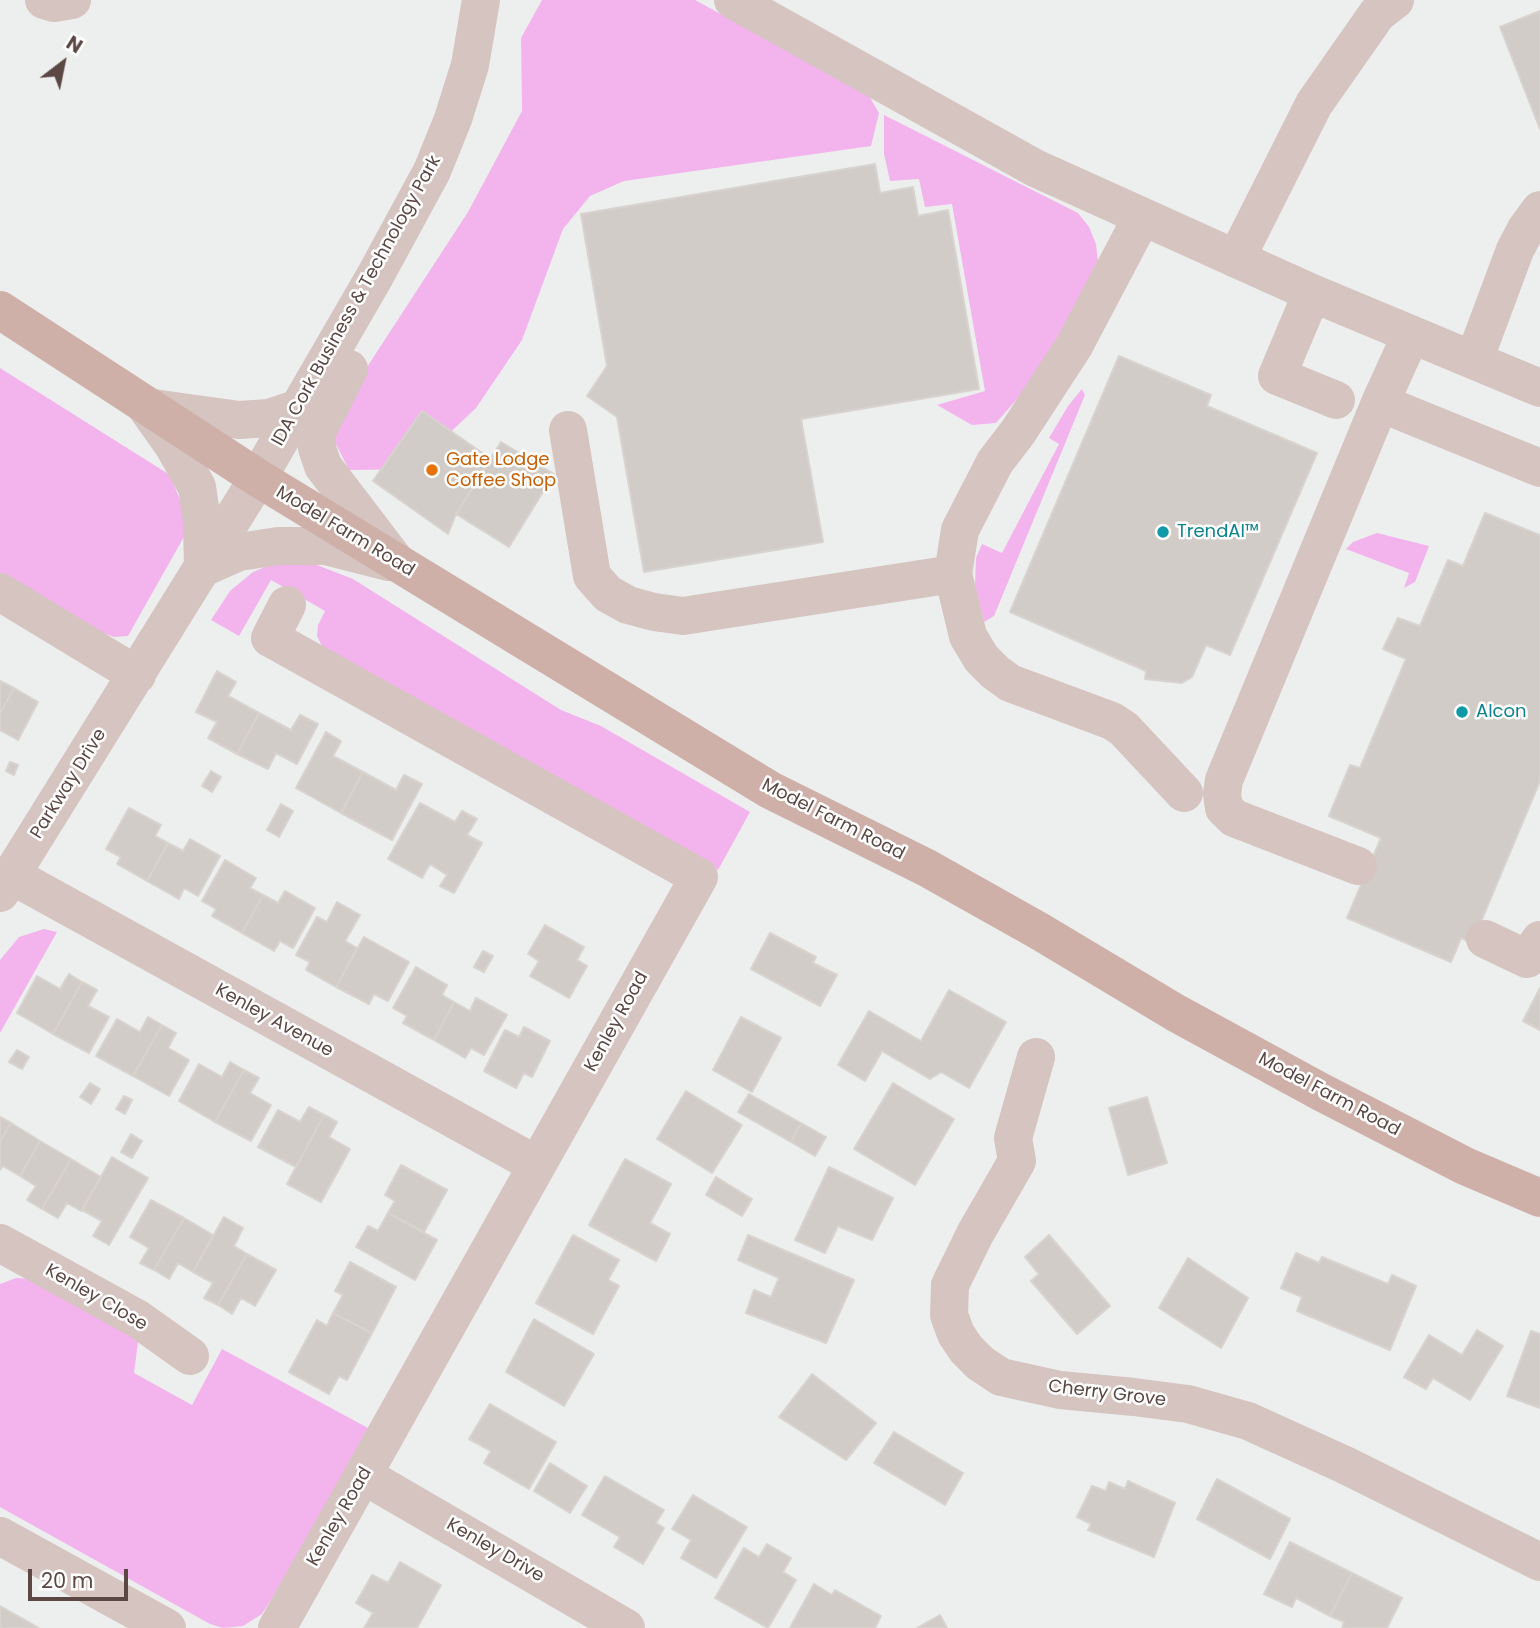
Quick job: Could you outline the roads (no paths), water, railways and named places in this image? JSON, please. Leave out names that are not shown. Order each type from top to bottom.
[{"type":"main road","name":"Model Farm Road","points":[[0,310],[258,478],[781,796],[927,868],[1039,930],[1175,1013],[1321,1092],[1465,1166],[1540,1198]]},
{"type":"street","points":[[44,0],[54,3],[72,0]]},
{"type":"street","name":"IDA Cork Business & Technology Park","points":[[258,478],[375,276],[432,171],[453,119],[470,65],[481,0]]},
{"type":"street","points":[[733,0],[1035,168],[1312,293],[1540,388]]},
{"type":"street","points":[[1236,259],[1314,104],[1377,14],[1395,0]]},
{"type":"street","points":[[1474,360],[1515,250],[1540,210]]},
{"type":"street","points":[[1142,218],[1074,346],[1018,432],[995,462],[960,530],[953,574],[968,636],[981,658],[995,673],[1010,683],[1112,721],[1124,729],[1184,793]]},
{"type":"street","points":[[375,276],[380,308],[317,432],[317,449],[323,466],[397,564]]},
{"type":"street","points":[[1312,293],[1277,376],[1336,400]]},
{"type":"street","points":[[1358,866],[1234,818],[1224,808],[1222,794],[1224,780],[1380,403],[1411,335]]},
{"type":"street","points":[[1380,403],[1540,468]]},
{"type":"street","points":[[146,407],[239,420],[269,418],[299,408]]},
{"type":"street","name":"Model Farm Road","points":[[146,407],[173,445],[197,487],[202,521],[203,568]]},
{"type":"street","points":[[568,430],[593,576],[608,594],[628,605],[683,616],[953,574]]},
{"type":"street","name":"Parkway Drive","points":[[6,884],[258,478]]},
{"type":"street","points":[[203,568],[239,552],[278,546],[326,546],[397,564]]},
{"type":"street","points":[[0,592],[137,675]]},
{"type":"street","name":"Kenley Road","points":[[276,1628],[699,877],[270,638],[287,605]]},
{"type":"street","name":"Kenley Avenue","points":[[6,884],[537,1165]]},
{"type":"street","points":[[1485,939],[1528,958],[1540,940]]},
{"type":"street","name":"Cherry Grove","points":[[1036,1057],[1013,1138],[1017,1161],[950,1284],[949,1315],[956,1334],[966,1349],[980,1363],[1002,1377],[1060,1390],[1188,1404],[1248,1421],[1345,1465],[1540,1562]]},
{"type":"street","name":"Kenley Close","points":[[0,1243],[138,1319],[190,1356]]},
{"type":"street","name":"Kenley Drive","points":[[363,1475],[626,1628]]},
{"type":"street","points":[[0,1536],[167,1628]]},
{"type":"place","name":"Gate Lodge Coffee Shop","points":[[432,470]]},
{"type":"place","name":"TrendAI™","points":[[1163,532]]},
{"type":"place","name":"Alcon","points":[[1462,712]]}]
